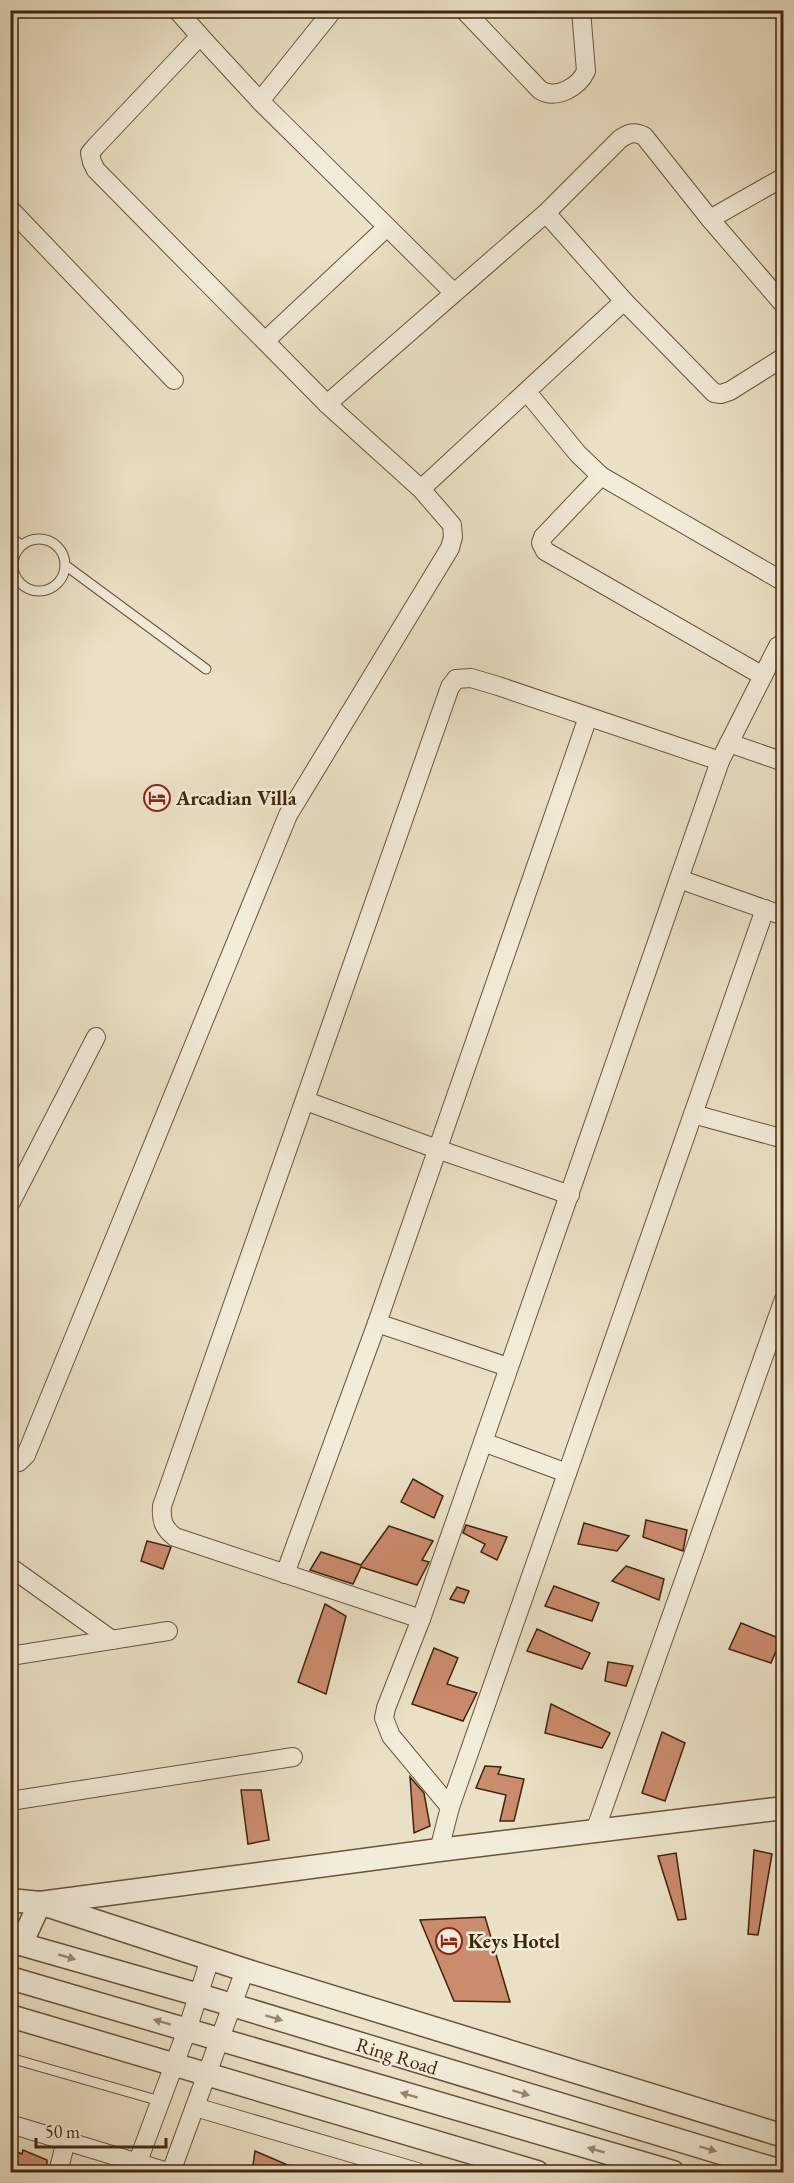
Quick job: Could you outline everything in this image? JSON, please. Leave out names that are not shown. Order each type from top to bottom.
[{"type":"street","points":[[177,10],[260,101],[454,293]]},
{"type":"street","points":[[260,101],[333,10]]},
{"type":"street","points":[[464,10],[540,90],[546,94],[553,94],[561,93],[583,78],[586,71],[581,10]]},
{"type":"street","points":[[10,1464],[19,1462],[26,1455],[288,815],[450,548],[453,537],[452,525],[421,489],[327,404],[104,178],[92,162],[90,153],[96,146],[200,36]]},
{"type":"street","points":[[327,404],[546,213],[620,139],[636,132],[644,136],[783,305]]},
{"type":"street","points":[[710,219],[783,177]]},
{"type":"street","points":[[10,209],[174,380]]},
{"type":"street","points":[[546,213],[624,302],[714,393],[721,394],[730,391],[783,357]]},
{"type":"street","points":[[266,341],[387,227]]},
{"type":"street","points":[[421,489],[624,302]]},
{"type":"street","points":[[527,392],[578,454],[601,476],[783,582]]},
{"type":"street","points":[[601,476],[543,537],[542,548],[763,676]]},
{"type":"street","points":[[450,1807],[391,1736],[384,1718],[570,1195],[720,761],[763,676],[782,644]]},
{"type":"street","points":[[420,1619],[175,1538],[166,1531],[161,1520],[162,1506],[450,687],[456,679],[471,678],[720,761]]},
{"type":"street","points":[[285,1574],[377,1323],[588,717]]},
{"type":"street","points":[[729,743],[783,762]]},
{"type":"street","points":[[679,879],[783,916]]},
{"type":"street","points":[[439,1850],[450,1807],[765,909]]},
{"type":"street","points":[[10,1204],[96,1036]]},
{"type":"street","points":[[306,1101],[570,1195]]},
{"type":"street","points":[[693,1114],[783,1139]]},
{"type":"street","points":[[595,1831],[783,1299]]},
{"type":"street","points":[[377,1323],[508,1367]]},
{"type":"street","points":[[483,1442],[567,1473]]},
{"type":"street","points":[[10,1567],[112,1640]]},
{"type":"street","points":[[10,1656],[168,1631]]},
{"type":"street","points":[[10,1801],[293,1757]]},
{"type":"street","points":[[40,1903],[439,1850],[783,1808]]},
{"type":"street","points":[[10,1900],[40,1903],[245,1970],[783,2136]]},
{"type":"street","points":[[16,1943],[40,1903]]},
{"type":"street","name":"Ring Road","points":[[16,1943],[199,1995],[783,2172]]},
{"type":"street","points":[[135,2168],[188,2030],[210,1959]]},
{"type":"street","points":[[10,2124],[66,2141],[135,2168],[169,2172],[234,2006],[245,1970]]},
{"type":"street","name":"Ring Road","points":[[10,1978],[673,2172]]},
{"type":"street","points":[[10,2016],[537,2172]]},
{"type":"street","points":[[482,2081],[496,2048]]},
{"type":"street","points":[[195,2107],[417,2172]]},
{"type":"street","points":[[58,2172],[66,2141]]},
{"type":"lane","points":[[10,537],[21,545]]},
{"type":"lane","points":[[37,539],[53,543],[60,549],[65,565],[60,581],[53,587],[36,591],[20,584],[11,568],[21,545],[37,539]]},
{"type":"lane","points":[[65,565],[206,669]]},
{"type":"lane","points":[[10,2058],[160,2101]]},
{"type":"building","points":[[413,1479],[443,1496],[434,1518],[401,1502]]},
{"type":"building","points":[[646,1520],[687,1530],[683,1551],[643,1537]]},
{"type":"building","points":[[584,1523],[629,1536],[617,1551],[578,1544]]},
{"type":"building","points":[[466,1525],[507,1537],[497,1560],[481,1552],[485,1544],[463,1533]]},
{"type":"building","points":[[389,1526],[433,1541],[422,1560],[429,1562],[417,1585],[361,1567],[353,1584],[310,1570],[321,1552],[361,1565]]},
{"type":"building","points":[[147,1541],[171,1547],[163,1569],[141,1561]]},
{"type":"building","points":[[626,1566],[664,1579],[659,1600],[612,1581]]},
{"type":"building","points":[[554,1586],[599,1603],[592,1621],[545,1606]]},
{"type":"building","points":[[457,1587],[469,1591],[464,1603],[450,1599]]},
{"type":"building","points":[[325,1604],[346,1616],[326,1694],[298,1682]]},
{"type":"building","points":[[741,1623],[781,1639],[771,1663],[729,1649]]},
{"type":"building","points":[[537,1629],[590,1653],[582,1669],[527,1651]]},
{"type":"building","points":[[434,1648],[458,1658],[447,1684],[477,1693],[463,1721],[412,1704]]},
{"type":"building","points":[[608,1662],[633,1666],[626,1686],[605,1681]]},
{"type":"building","points":[[551,1704],[610,1733],[602,1748],[545,1733]]},
{"type":"building","points":[[662,1732],[685,1743],[665,1801],[642,1793]]},
{"type":"building","points":[[485,1766],[501,1767],[498,1774],[524,1779],[514,1821],[500,1821],[506,1795],[476,1788]]},
{"type":"building","points":[[410,1777],[424,1793],[430,1826],[414,1833]]},
{"type":"building","points":[[241,1790],[261,1790],[269,1840],[248,1844]]},
{"type":"building","points":[[754,1850],[772,1854],[758,1935],[748,1934]]},
{"type":"building","points":[[676,1853],[686,1919],[678,1920],[658,1856]]},
{"type":"building","points":[[485,1917],[510,2002],[454,2001],[420,1920]]},
{"type":"building","points":[[10,2149],[22,2154],[23,2150],[47,2160],[47,2172],[10,2172]]},
{"type":"building","points":[[255,2151],[304,2172],[252,2172]]},
{"type":"place","name":"Arcadian Villa","points":[[157,798]]},
{"type":"place","name":"Keys Hotel","points":[[449,1941]]}]
